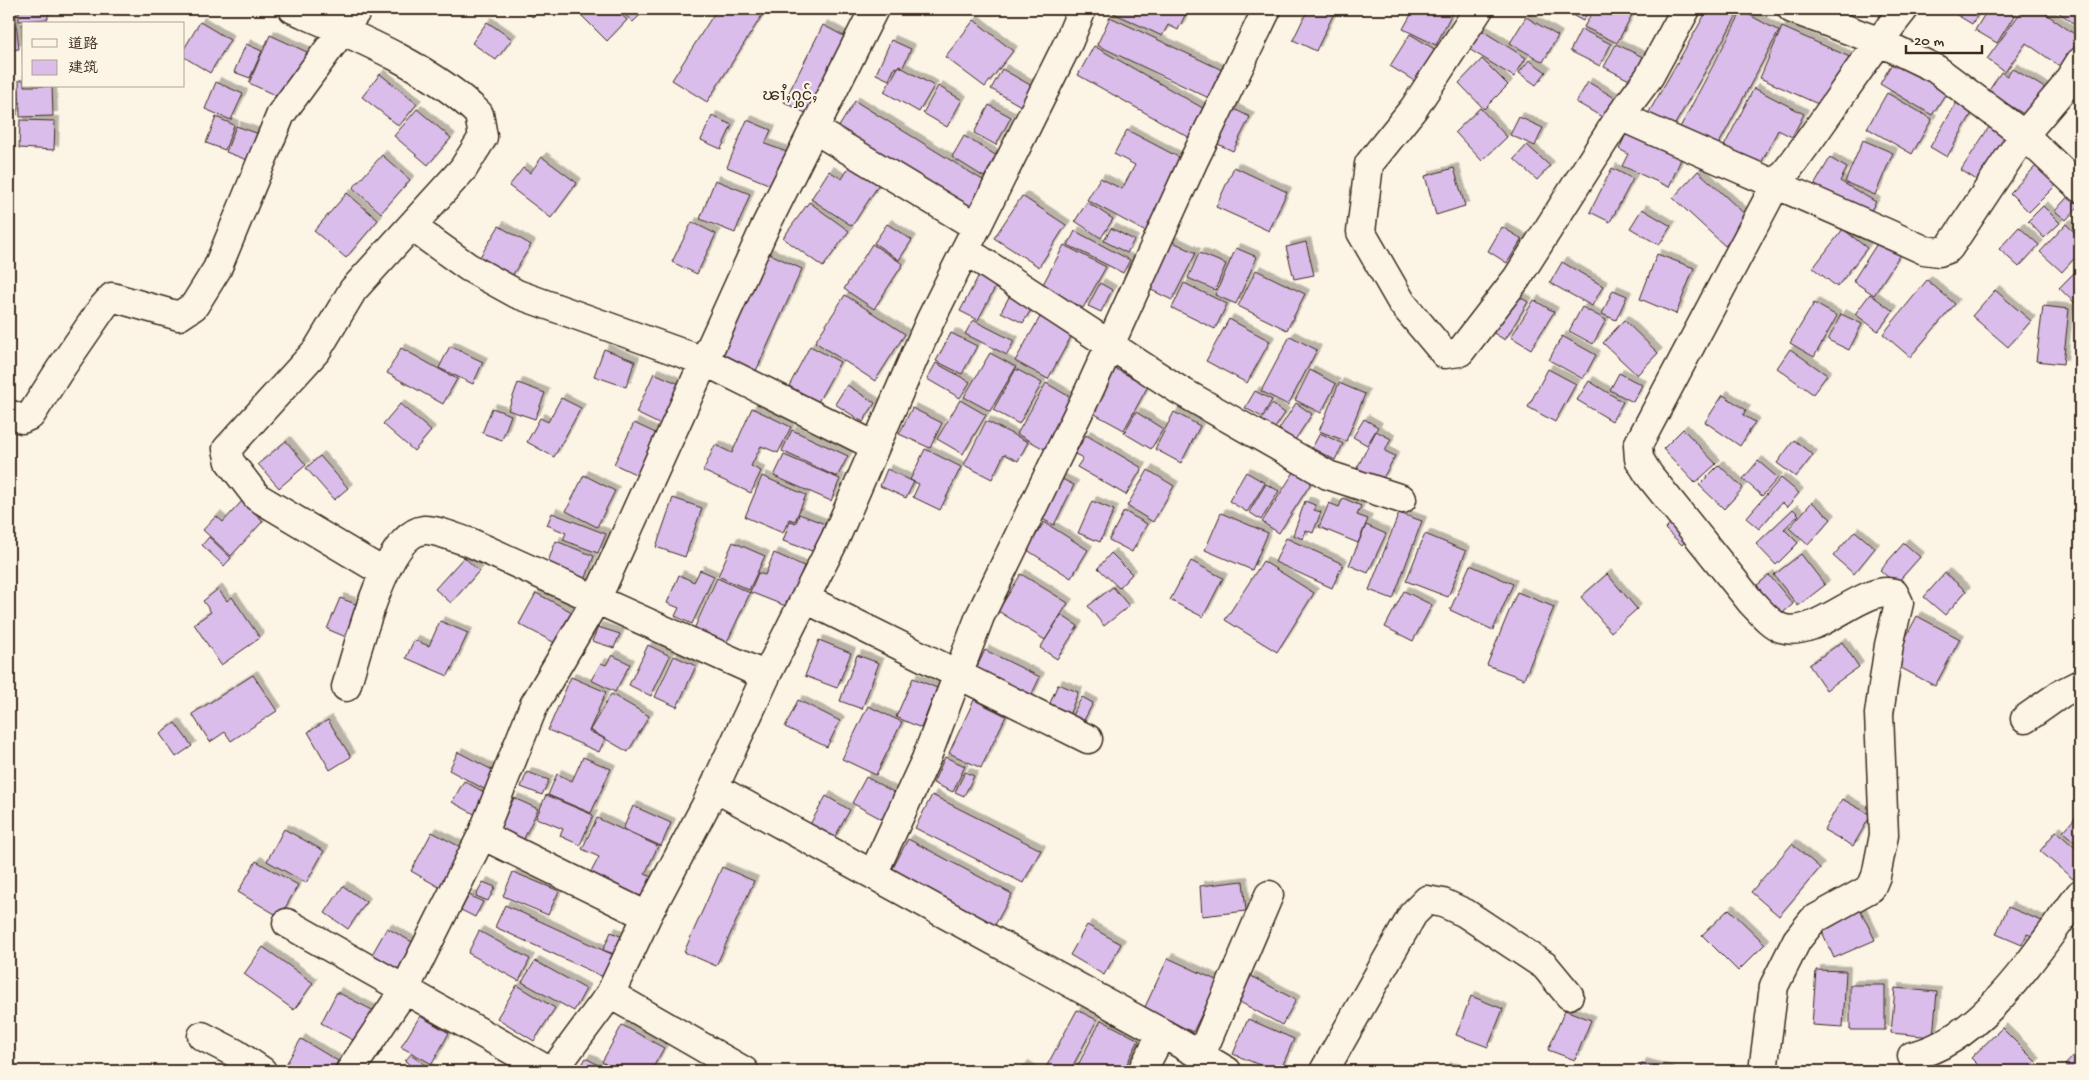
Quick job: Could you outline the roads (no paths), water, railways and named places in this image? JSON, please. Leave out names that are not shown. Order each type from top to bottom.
[{"type":"street","points":[[293,9],[342,30],[441,81],[480,114],[484,137],[463,169],[353,290],[317,350],[227,448],[230,462],[257,497],[383,572]]},
{"type":"street","points":[[9,414],[22,419],[31,415],[58,371],[112,297],[179,316],[194,306],[217,269],[252,179],[281,114],[358,9]]},
{"type":"street","points":[[350,1071],[405,989],[482,835],[534,705],[596,600],[766,226],[874,9]]},
{"type":"street","points":[[287,923],[551,1071],[610,994],[647,916],[715,788],[766,676],[806,599],[930,321],[1070,41],[1082,9]]},
{"type":"street","points":[[873,874],[926,758],[980,616],[1267,9]]},
{"type":"street","points":[[1479,9],[1414,108],[1369,164],[1361,232],[1402,304],[1445,354],[1460,352],[1517,278],[1620,116],[1649,77],[1686,9]]},
{"type":"street","points":[[1792,9],[1878,41],[1936,68],[2024,135],[2080,188]]},
{"type":"street","points":[[1763,1071],[1774,986],[1797,940],[1814,920],[1871,888],[1876,876],[1884,834],[1879,714],[1889,645],[1900,603],[1894,593],[1886,591],[1877,592],[1826,619],[1797,628],[1782,628],[1768,620],[1649,474],[1639,459],[1638,445],[1775,186],[1800,155],[1878,41],[1904,9]]},
{"type":"street","points":[[1620,116],[1775,186],[1808,197],[1924,250],[1939,252],[1949,248],[2024,135],[2072,94],[2080,62]]},
{"type":"street","points":[[814,129],[971,238],[1110,344],[1179,390],[1328,475],[1402,499]]},
{"type":"street","points":[[411,226],[468,267],[517,294],[704,361],[875,446]]},
{"type":"street","points":[[346,687],[383,572],[401,544],[413,533],[426,530],[469,542],[766,676]]},
{"type":"street","points":[[806,599],[1088,739]]},
{"type":"street","points":[[2025,719],[2062,693],[2080,684]]},
{"type":"street","points":[[715,788],[1162,1033],[1227,1071]]},
{"type":"street","points":[[482,835],[647,916]]},
{"type":"street","points":[[1912,1056],[1932,1051],[1968,1028],[1988,1012],[2080,894]]},
{"type":"street","points":[[1200,1055],[1269,895]]},
{"type":"street","points":[[1324,1071],[1413,914],[1428,900],[1443,903],[1465,913],[1545,966],[1569,995]]},
{"type":"street","points":[[610,994],[744,1071]]},
{"type":"street","points":[[1142,1071],[1162,1033]]},
{"type":"street","points":[[202,1036],[235,1052],[262,1071]]},
{"type":"district","name":"ၽၢႆႇႁွင်ႇ","points":[[790,94]]}]
